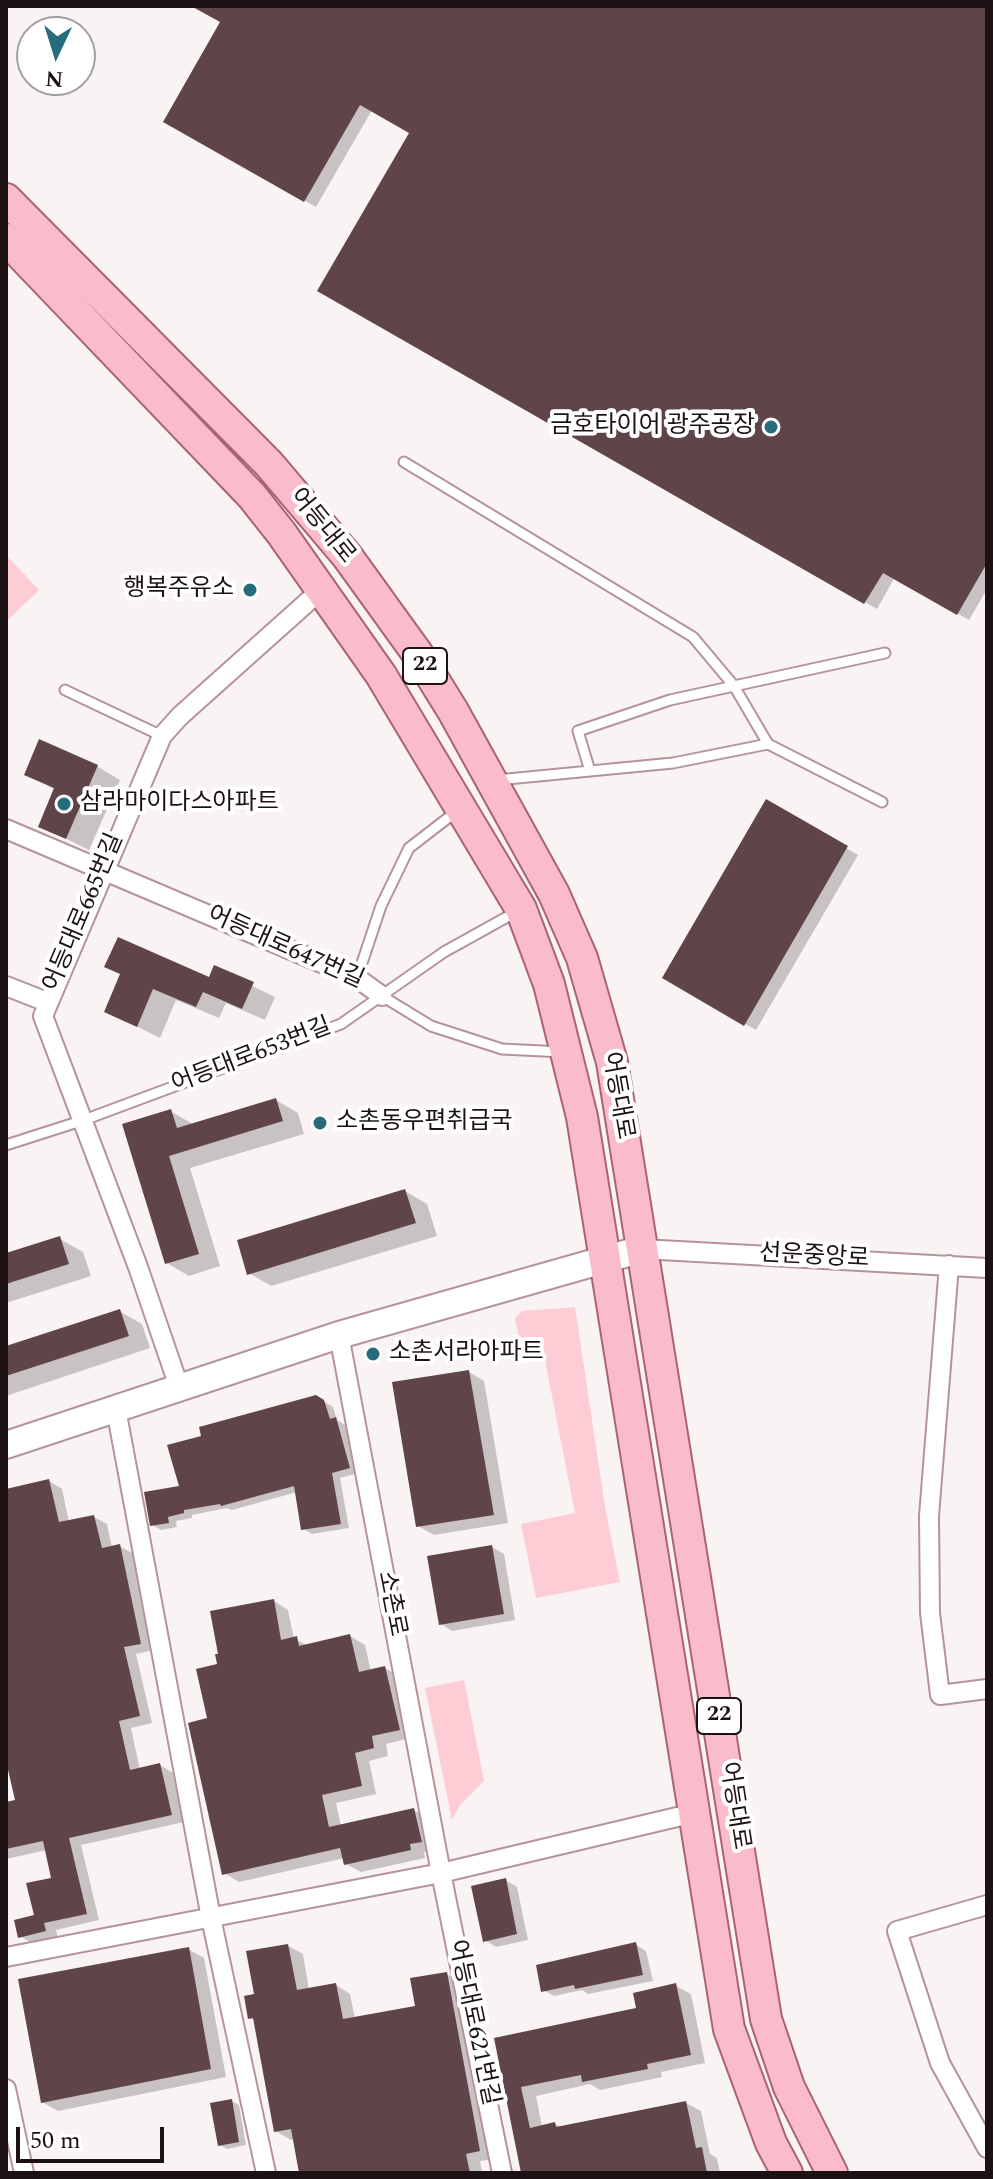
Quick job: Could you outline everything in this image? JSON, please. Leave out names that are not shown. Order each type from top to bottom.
[{"type":"main road","points":[[6,188],[13,219]]},
{"type":"main road","name":"어등대로","points":[[13,219],[16,256],[252,496],[322,589],[381,675],[521,909],[549,984],[582,1117],[729,2029],[771,2143],[787,2173]]},
{"type":"main road","name":"어등대로","points":[[13,219],[269,464],[337,545],[417,653],[494,780],[554,894],[582,958],[612,1062],[766,2019],[789,2087],[832,2173]]},
{"type":"street","name":"어등대로665번길","points":[[179,1387],[84,1120],[43,1016],[162,736],[180,716],[322,589]]},
{"type":"street","name":"어등대로647번길","points":[[6,829],[357,978],[382,996]]},
{"type":"street","points":[[6,986],[47,1002]]},
{"type":"street","points":[[6,1445],[339,1335],[642,1249]]},
{"type":"street","name":"선운중앙로","points":[[642,1249],[987,1268]]},
{"type":"street","points":[[949,1265],[929,1516],[930,1613],[940,1695],[987,1689]]},
{"type":"street","name":"소촌로","points":[[339,1335],[441,1873]]},
{"type":"street","points":[[116,1409],[211,1918],[266,2173]]},
{"type":"street","points":[[6,1957],[441,1873],[694,1813]]},
{"type":"street","name":"어등대로621번길","points":[[441,1873],[502,2173]]},
{"type":"street","points":[[987,1905],[897,1931],[940,2063],[987,2148]]},
{"type":"street","points":[[6,2089],[24,2173]]},
{"type":"lane","points":[[404,462],[693,637],[734,686],[768,744],[882,802]]},
{"type":"lane","points":[[590,771],[578,731],[670,700],[885,653]]},
{"type":"lane","points":[[65,690],[162,736]]},
{"type":"lane","points":[[494,780],[673,763],[768,744]]},
{"type":"lane","points":[[357,978],[381,906],[409,848],[462,808]]},
{"type":"lane","name":"어등대로653번길","points":[[6,1145],[84,1120],[341,1024],[444,952],[521,909]]},
{"type":"lane","name":"어등대로647번길","points":[[382,996],[431,1026],[502,1049],[566,1052]]},
{"type":"shaded area","points":[[6,555],[39,590],[6,622]]},
{"type":"shaded area","points":[[575,1307],[605,1507],[620,1582],[536,1598],[521,1524],[575,1513],[543,1350],[522,1354],[515,1318],[522,1311]]},
{"type":"shaded area","points":[[464,1680],[484,1781],[460,1805],[452,1820],[425,1688]]},
{"type":"building","name":"금호타이어 광주공장","points":[[191,6],[987,6],[987,563],[957,615],[883,573],[864,604],[317,291],[409,133],[360,105],[304,202],[163,122],[220,22]]},
{"type":"building","name":"삼라마이다스아파트","points":[[39,739],[98,765],[66,839],[38,827],[54,788],[24,775]]},
{"type":"building","points":[[766,799],[848,846],[744,1026],[662,978]]},
{"type":"building","points":[[118,937],[209,977],[214,965],[254,982],[242,1009],[203,992],[196,1007],[153,989],[137,1027],[104,1012],[120,974],[104,967]]},
{"type":"building","points":[[276,1098],[283,1121],[169,1156],[199,1254],[165,1264],[122,1124],[171,1109],[177,1128]]},
{"type":"building","points":[[405,1189],[416,1223],[247,1275],[237,1240]]},
{"type":"building","points":[[60,1236],[69,1264],[6,1284],[6,1253]]},
{"type":"building","points":[[120,1309],[129,1336],[6,1376],[6,1346]]},
{"type":"building","points":[[469,1370],[494,1515],[416,1527],[392,1382]]},
{"type":"building","points":[[316,1395],[324,1400],[330,1419],[336,1417],[350,1468],[332,1473],[341,1524],[301,1530],[294,1486],[221,1506],[184,1510],[184,1513],[168,1517],[169,1523],[150,1526],[144,1492],[179,1486],[167,1445],[201,1436],[199,1427]]},
{"type":"building","points":[[49,1479],[59,1522],[94,1515],[102,1548],[120,1544],[141,1644],[124,1647],[140,1716],[119,1721],[130,1770],[160,1763],[172,1815],[69,1838],[87,1914],[44,1923],[46,1931],[18,1938],[14,1920],[34,1915],[26,1883],[51,1878],[43,1841],[6,1849],[6,1802],[15,1800],[6,1761],[6,1489]]},
{"type":"building","points":[[492,1545],[504,1614],[439,1625],[427,1556]]},
{"type":"building","points":[[274,1599],[281,1640],[297,1636],[299,1646],[350,1634],[359,1672],[385,1666],[400,1730],[372,1736],[374,1748],[355,1753],[362,1786],[322,1795],[329,1827],[414,1808],[422,1842],[410,1844],[411,1850],[344,1865],[340,1848],[222,1875],[188,1723],[207,1718],[196,1669],[217,1664],[210,1611]]},
{"type":"building","points":[[506,1878],[517,1934],[483,1942],[471,1886]]},
{"type":"building","points":[[636,1942],[643,1975],[575,1989],[574,1985],[541,1992],[536,1965]]},
{"type":"building","points":[[288,1944],[297,1990],[336,1983],[343,2019],[415,2006],[410,1978],[447,1972],[480,2151],[466,2154],[470,2173],[299,2173],[291,2129],[274,2132],[253,2018],[248,2019],[244,1996],[254,1994],[246,1951]]},
{"type":"building","points":[[189,1947],[211,2069],[41,2103],[18,1979]]},
{"type":"building","points":[[676,1983],[691,2055],[647,2064],[648,2069],[582,2082],[581,2075],[521,2087],[530,2128],[555,2122],[556,2127],[686,2101],[696,2148],[702,2147],[707,2173],[521,2173],[494,2038],[636,2008],[633,1993]]},
{"type":"building","points":[[232,2099],[239,2142],[218,2146],[210,2103]]},
{"type":"place","name":"금호타이어 광주공장","points":[[771,427]]},
{"type":"place","name":"행복주유소","points":[[250,590]]},
{"type":"place","name":"삼라마이다스아파트","points":[[64,804]]},
{"type":"place","name":"소촌동우편취급국","points":[[320,1123]]},
{"type":"place","name":"소촌서라아파트","points":[[373,1354]]}]
